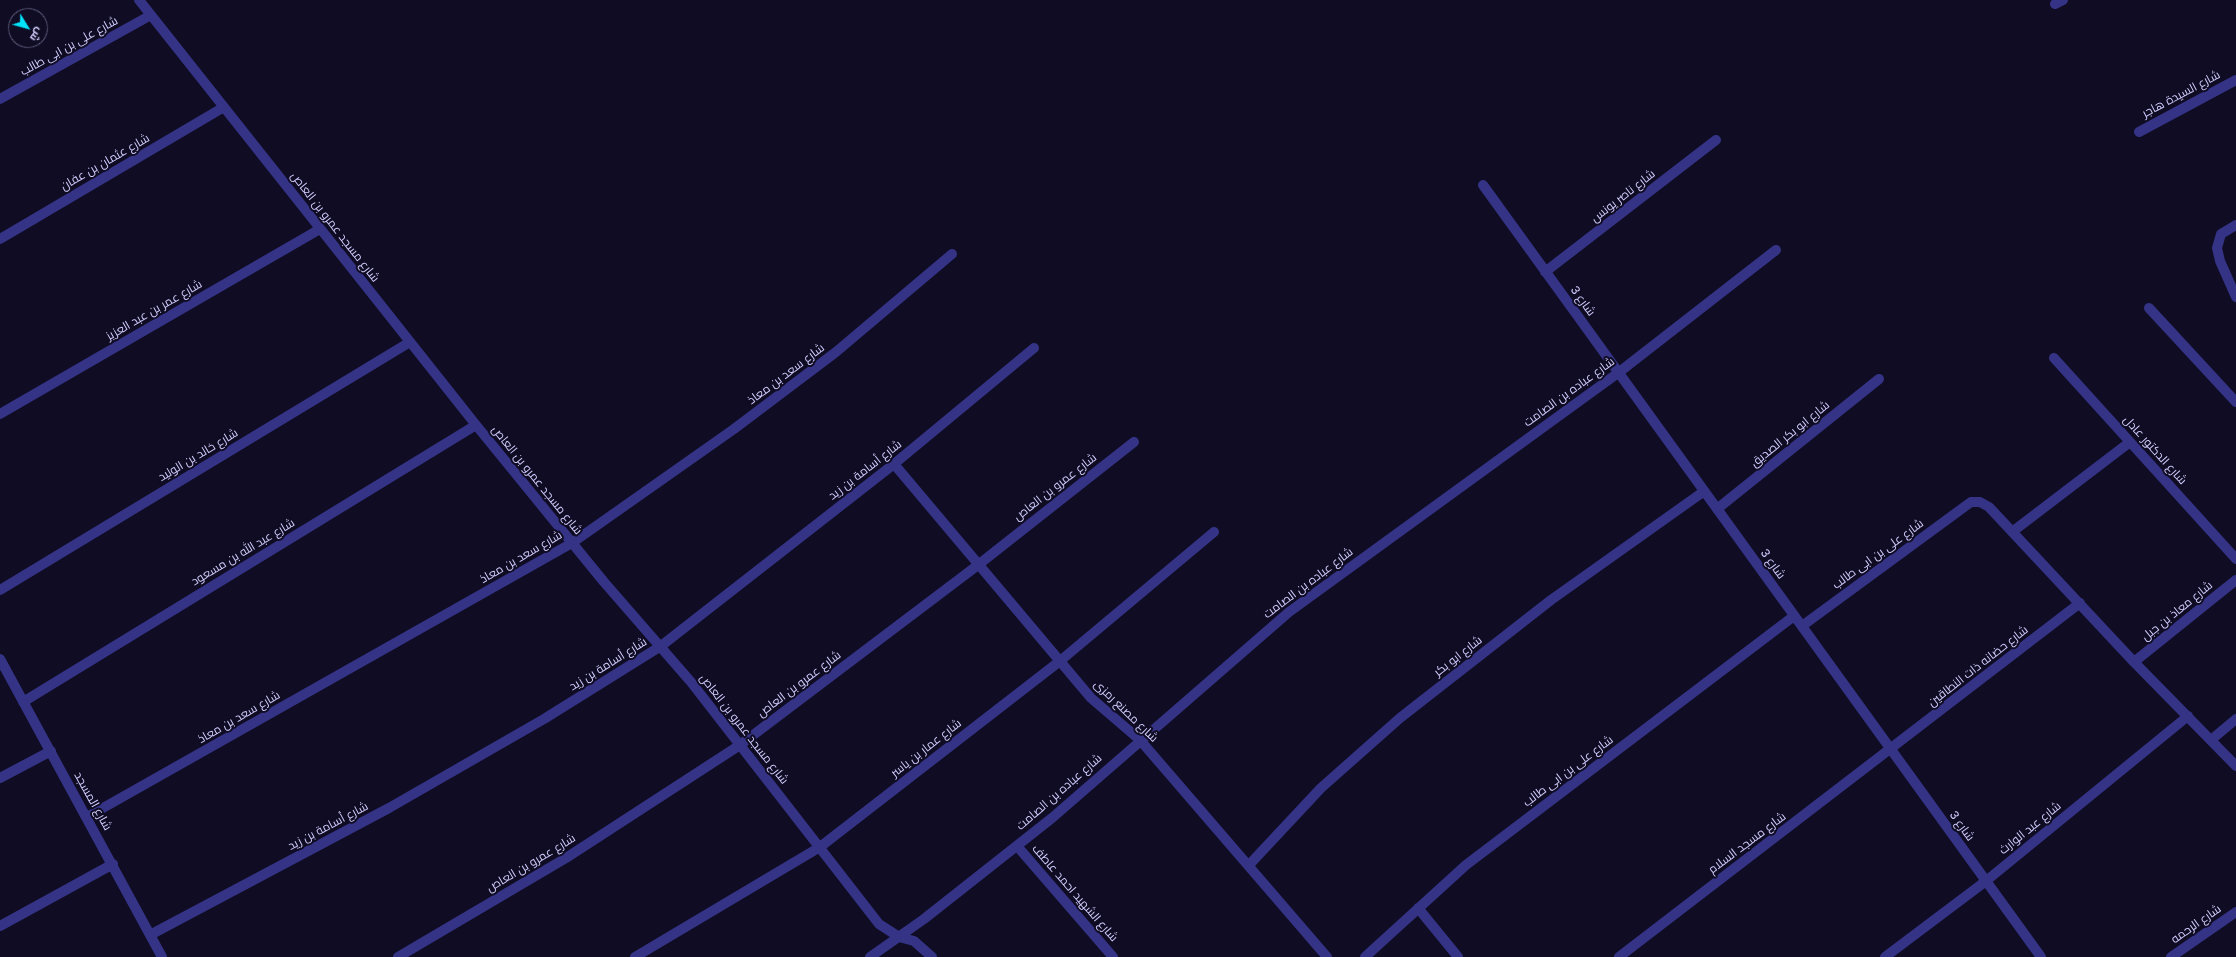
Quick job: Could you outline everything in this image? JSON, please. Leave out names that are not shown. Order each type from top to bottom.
[{"type":"street","name":"شارع مسجد عمرو بن العاص","points":[[139,0],[476,425],[572,543],[661,646],[879,924],[899,937],[914,941],[932,957]]},
{"type":"street","name":"شارع على بن ابى طالب","points":[[0,99],[151,15]]},
{"type":"street","name":"شارع السيدة هاجر","points":[[2139,132],[2236,80]]},
{"type":"street","name":"شارع عثمان بن عفان","points":[[0,239],[224,107]]},
{"type":"street","name":"شارع ناصر يونس","points":[[1546,272],[1716,140]]},
{"type":"street","name":"شارع 3","points":[[1483,185],[1703,492],[1717,509],[2041,957]]},
{"type":"street","points":[[2236,225],[2221,234],[2217,248],[2220,261],[2236,297]]},
{"type":"street","name":"شارع عمر بن عبد العزيز","points":[[0,414],[320,229]]},
{"type":"street","name":"شارع عباده بن الصامت","points":[[870,957],[899,937],[1017,846],[1289,612],[1618,372],[1776,250]]},
{"type":"street","name":"شارع سعد بن معاذ","points":[[88,817],[572,543],[734,429],[836,352],[952,254]]},
{"type":"street","points":[[2149,308],[2236,402]]},
{"type":"street","name":"شارع خالد بن الوليد","points":[[0,590],[410,342]]},
{"type":"street","name":"شارع أسامة بن زيد","points":[[150,935],[389,808],[544,719],[661,646],[894,464],[1034,348]]},
{"type":"street","name":"شارع الدكتور عادل","points":[[2054,358],[2236,559]]},
{"type":"street","name":"شارع ابو بكر الصديق","points":[[1717,509],[1879,379]]},
{"type":"street","name":"شارع عبد الله بن مسعود","points":[[23,702],[476,425]]},
{"type":"street","name":"شارع عمرو بن العاص","points":[[398,957],[566,858],[740,745],[978,565],[1134,442]]},
{"type":"street","points":[[2130,442],[2012,532],[2134,662],[2236,766]]},
{"type":"street","name":"شارع مصنع رمزى","points":[[894,464],[1091,698],[1140,740],[1327,957]]},
{"type":"street","name":"شارع ابو بكر","points":[[1249,865],[1321,788],[1400,718],[1551,600],[1703,492]]},
{"type":"street","name":"شارع على بن ابى طالب","points":[[1802,626],[1971,502],[1985,504],[2012,532]]},
{"type":"street","name":"شارع عمار بن ياسر","points":[[635,957],[820,848],[1060,661],[1214,532]]},
{"type":"street","name":"شارع معاذ بن جبل","points":[[2134,662],[2236,580]]},
{"type":"street","name":"شارع حضانه ذات النطاقين","points":[[1890,749],[2080,603]]},
{"type":"street","name":"شارع على بن ابى طالب","points":[[1365,957],[1418,908],[1485,851],[1794,616]]},
{"type":"street","name":"شارع المسجد","points":[[0,659],[88,817],[162,957]]},
{"type":"street","name":"شارع عبد الوارث","points":[[1885,957],[1986,881],[2188,716]]},
{"type":"street","points":[[2211,740],[2236,719]]},
{"type":"street","name":"شارع مسجد السلام","points":[[1619,957],[1890,749]]},
{"type":"street","points":[[0,778],[51,751]]},
{"type":"street","name":"شارع الشهيد احمد عاطف","points":[[1017,846],[1113,957]]},
{"type":"street","points":[[0,926],[113,864]]},
{"type":"street","points":[[1418,908],[1458,957]]},
{"type":"street","name":"شارع الرحمه","points":[[2171,957],[2236,912]]}]
